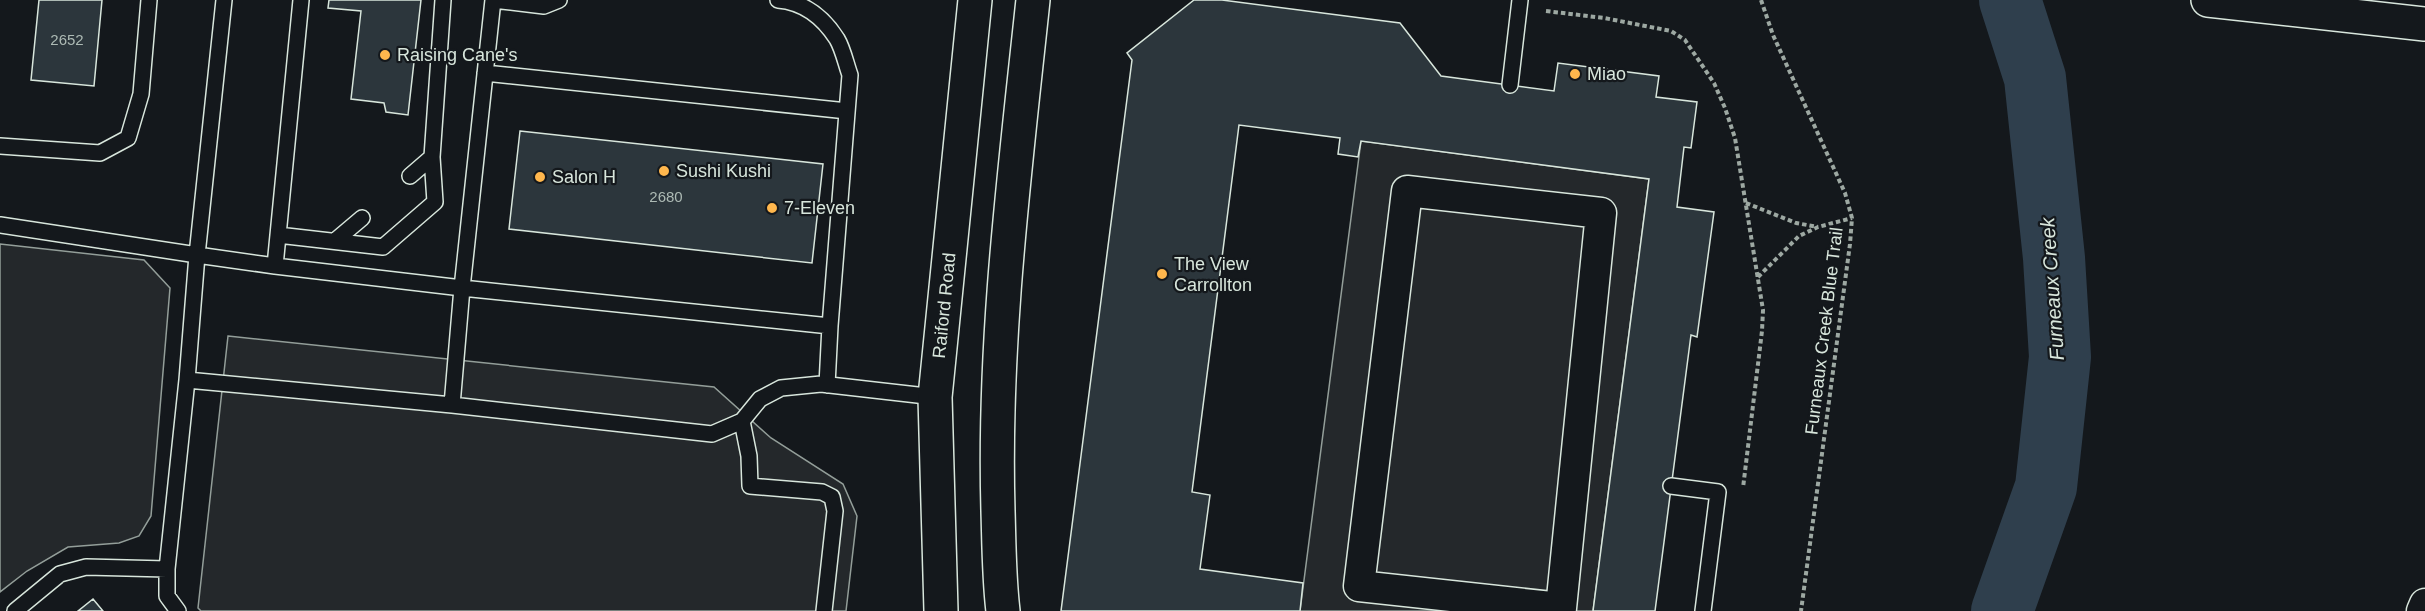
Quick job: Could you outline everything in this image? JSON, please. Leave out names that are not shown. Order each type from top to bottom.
[{"type":"street","name":"Raiford Road","points":[[941,611],[935,397],[975,0]]},
{"type":"street","points":[[1003,611],[997,467],[997,381],[1003,291],[1033,0]]},
{"type":"street","points":[[1030,36],[1055,0]]},
{"type":"street","points":[[2208,0],[2425,24]]},
{"type":"street","points":[[1407,190],[1559,207],[1601,213],[1561,608],[1359,586],[1407,190]]},
{"type":"street","points":[[2422,611],[2425,604]]},
{"type":"lane","points":[[0,146],[100,153],[128,138],[141,94],[149,0]]},
{"type":"lane","points":[[178,611],[166,596],[167,569],[224,0]]},
{"type":"lane","points":[[275,266],[301,0]]},
{"type":"lane","points":[[279,235],[383,247],[435,202],[432,157],[443,0]]},
{"type":"lane","points":[[452,405],[462,288],[493,0],[544,6],[559,0]]},
{"type":"lane","points":[[778,0],[795,2],[817,15],[837,40],[850,75],[827,385]]},
{"type":"lane","points":[[1510,85],[1520,0]]},
{"type":"lane","points":[[485,73],[847,111]]},
{"type":"lane","points":[[410,176],[432,157]]},
{"type":"lane","points":[[336,240],[362,218]]},
{"type":"lane","points":[[0,225],[275,266],[830,326]]},
{"type":"lane","points":[[187,380],[452,405],[712,434],[742,421],[760,399],[781,388],[827,385],[935,397]]},
{"type":"lane","points":[[742,421],[749,456],[750,486],[822,492],[831,496],[835,511],[824,611]]},
{"type":"lane","points":[[1671,486],[1718,492],[1703,611]]},
{"type":"lane","points":[[15,611],[60,574],[87,567],[167,569]]},
{"type":"path","name":"Furneaux Creek Blue Trail","points":[[1761,0],[1773,35],[1845,193],[1852,218],[1801,611]]},
{"type":"path","points":[[1546,11],[1604,18],[1671,31],[1685,40],[1714,83],[1725,108],[1735,138],[1763,310],[1742,494]]},
{"type":"path","points":[[1745,203],[1796,223],[1818,227]]},
{"type":"path","points":[[1757,278],[1799,236],[1818,227],[1852,218]]},
{"type":"shaded area","points":[[1361,141],[1649,179],[1593,611],[1300,611]]},
{"type":"shaded area","points":[[0,244],[144,260],[170,288],[151,516],[139,536],[119,543],[68,547],[27,571],[0,592]]},
{"type":"shaded area","points":[[228,336],[714,387],[771,438],[843,484],[857,516],[846,611],[201,611],[198,608]]},
{"type":"building","points":[[39,0],[102,0],[94,86],[31,80]]},
{"type":"building","name":"Raising Cane's","points":[[329,0],[421,0],[408,115],[386,112],[384,103],[351,99],[361,11],[328,8]]},
{"type":"building","name":"The View Carrollton","points":[[1194,0],[1222,0],[1400,23],[1441,76],[1554,91],[1558,63],[1659,76],[1656,97],[1697,102],[1691,148],[1684,147],[1677,207],[1714,212],[1697,337],[1691,335],[1655,611],[1593,611],[1649,179],[1361,141],[1358,157],[1338,154],[1340,138],[1239,125],[1192,492],[1210,495],[1200,569],[1303,583],[1300,611],[1061,611],[1132,60],[1127,53]]},
{"type":"building","points":[[520,131],[823,164],[812,263],[509,229]]},
{"type":"building","points":[[93,599],[103,611],[78,611]]},
{"type":"waterway","name":"Furneaux Creek","points":[[2002,611],[2046,487],[2060,357],[2054,258],[2035,78],[2010,0]]},
{"type":"place","name":"Raising Cane's","points":[[385,55]]},
{"type":"place","name":"Miao","points":[[1575,74]]},
{"type":"place","name":"Sushi Kushi","points":[[664,171]]},
{"type":"place","name":"Salon H","points":[[540,177]]},
{"type":"place","name":"7-Eleven","points":[[772,208]]},
{"type":"place","name":"The View Carrollton","points":[[1162,274]]}]
